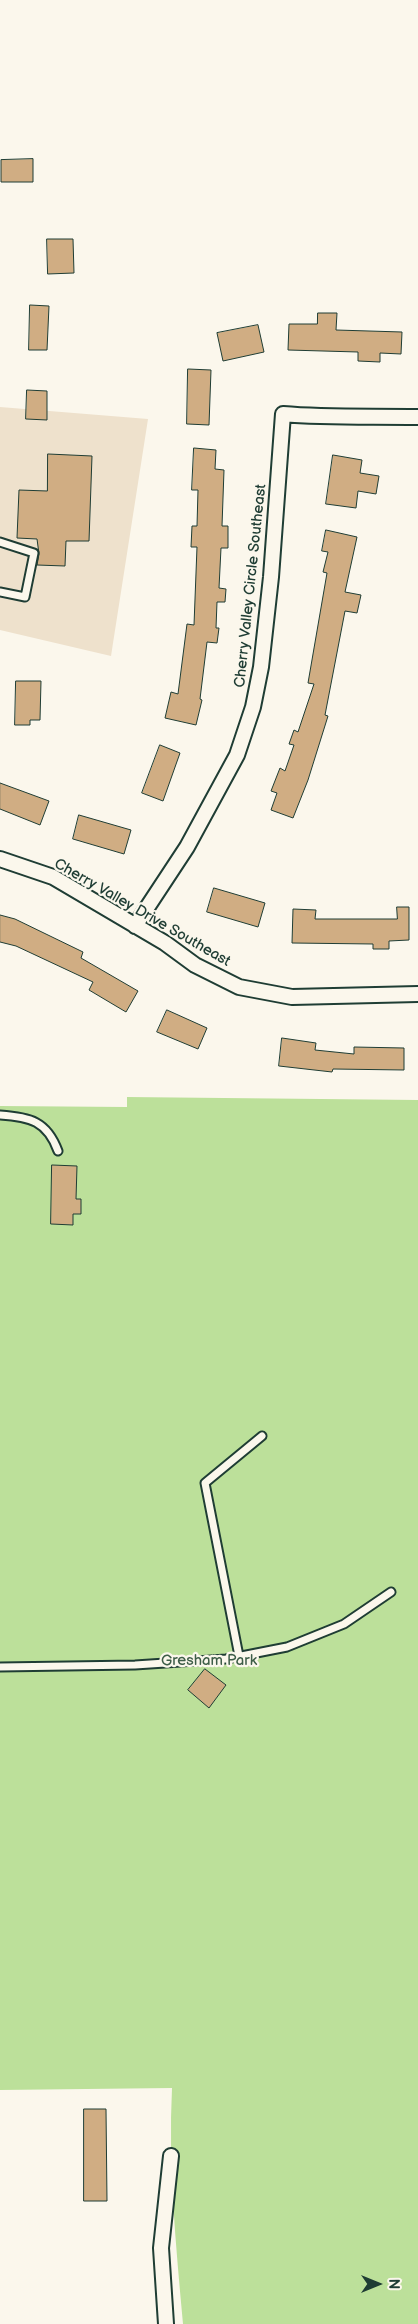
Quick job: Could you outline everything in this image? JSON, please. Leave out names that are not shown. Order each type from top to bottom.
[{"type":"street","name":"Cherry Valley Circle Southeast","points":[[134,926],[187,847],[233,764],[253,707],[262,668],[283,414],[328,418],[362,416],[418,417]]},
{"type":"street","name":"Cherry Valley Drive Southeast","points":[[0,859],[53,877],[165,943],[195,965],[239,987],[292,997],[418,994]]},
{"type":"street","points":[[166,2324],[161,2248],[171,2156]]},
{"type":"lane","points":[[0,542],[34,553],[25,597],[0,592]]},
{"type":"lane","points":[[0,1114],[33,1120],[46,1128],[53,1137],[58,1151]]},
{"type":"lane","points":[[239,1656],[205,1483],[262,1436]]},
{"type":"lane","points":[[0,1667],[135,1665],[239,1656],[287,1647],[344,1624],[391,1592]]},
{"type":"shaded area","points":[[0,407],[148,419],[111,656],[0,630]]},
{"type":"green space","name":"Gresham Park","points":[[127,1097],[418,1100],[418,2324],[183,2324],[172,2177],[172,2088],[0,2090],[0,1106],[127,1107]]},
{"type":"building","points":[[33,159],[33,182],[1,182],[1,160]]},
{"type":"building","points":[[47,239],[73,239],[74,273],[48,274]]},
{"type":"building","points":[[30,305],[49,306],[47,350],[29,350]]},
{"type":"building","points":[[318,313],[337,313],[336,330],[402,332],[401,354],[380,353],[380,362],[358,361],[358,352],[288,350],[289,324],[317,324]]},
{"type":"building","points":[[258,325],[264,352],[223,361],[217,333]]},
{"type":"building","points":[[188,369],[211,370],[209,425],[187,424]]},
{"type":"building","points":[[27,390],[47,391],[47,420],[26,419]]},
{"type":"building","points":[[194,448],[216,450],[215,469],[224,470],[222,526],[228,526],[228,548],[221,548],[219,588],[226,589],[225,602],[217,602],[216,628],[219,628],[217,643],[207,642],[200,699],[202,700],[196,725],[165,718],[171,692],[178,694],[187,624],[194,625],[197,547],[191,547],[192,526],[197,526],[198,490],[192,490]]},
{"type":"building","points":[[48,454],[92,456],[89,541],[66,541],[65,566],[37,565],[39,554],[37,539],[17,538],[19,490],[47,491]]},
{"type":"building","points":[[333,455],[362,460],[360,473],[379,476],[376,494],[358,491],[356,508],[326,504]]},
{"type":"building","points":[[326,530],[357,537],[345,592],[361,595],[357,613],[345,611],[325,715],[328,716],[308,780],[293,818],[271,810],[277,793],[271,791],[280,768],[285,771],[294,745],[289,744],[294,730],[298,732],[314,684],[308,683],[327,573],[323,572],[328,552],[322,551]]},
{"type":"building","points":[[16,681],[41,681],[40,720],[30,720],[30,725],[15,725]]},
{"type":"building","points":[[160,745],[180,753],[163,801],[142,793]]},
{"type":"building","points":[[0,783],[49,801],[40,825],[0,809]]},
{"type":"building","points":[[79,815],[131,830],[124,854],[73,839]]},
{"type":"building","points":[[214,888],[265,903],[258,927],[207,912]]},
{"type":"building","points":[[397,907],[409,907],[409,940],[389,941],[389,949],[373,949],[373,944],[292,943],[293,909],[316,910],[315,919],[397,919]]},
{"type":"building","points":[[0,915],[15,919],[83,952],[81,958],[138,991],[126,1012],[89,990],[93,982],[16,946],[0,942]]},
{"type":"building","points":[[167,1010],[207,1028],[198,1049],[157,1032]]},
{"type":"building","points":[[282,1038],[316,1043],[315,1050],[354,1054],[354,1047],[404,1048],[404,1070],[333,1069],[332,1072],[279,1066]]},
{"type":"building","points":[[52,1165],[77,1166],[76,1199],[81,1199],[81,1214],[73,1214],[73,1225],[51,1224]]},
{"type":"building","points":[[205,1669],[226,1685],[209,1708],[188,1690]]},
{"type":"building","points":[[84,2109],[106,2109],[107,2201],[84,2201]]}]
